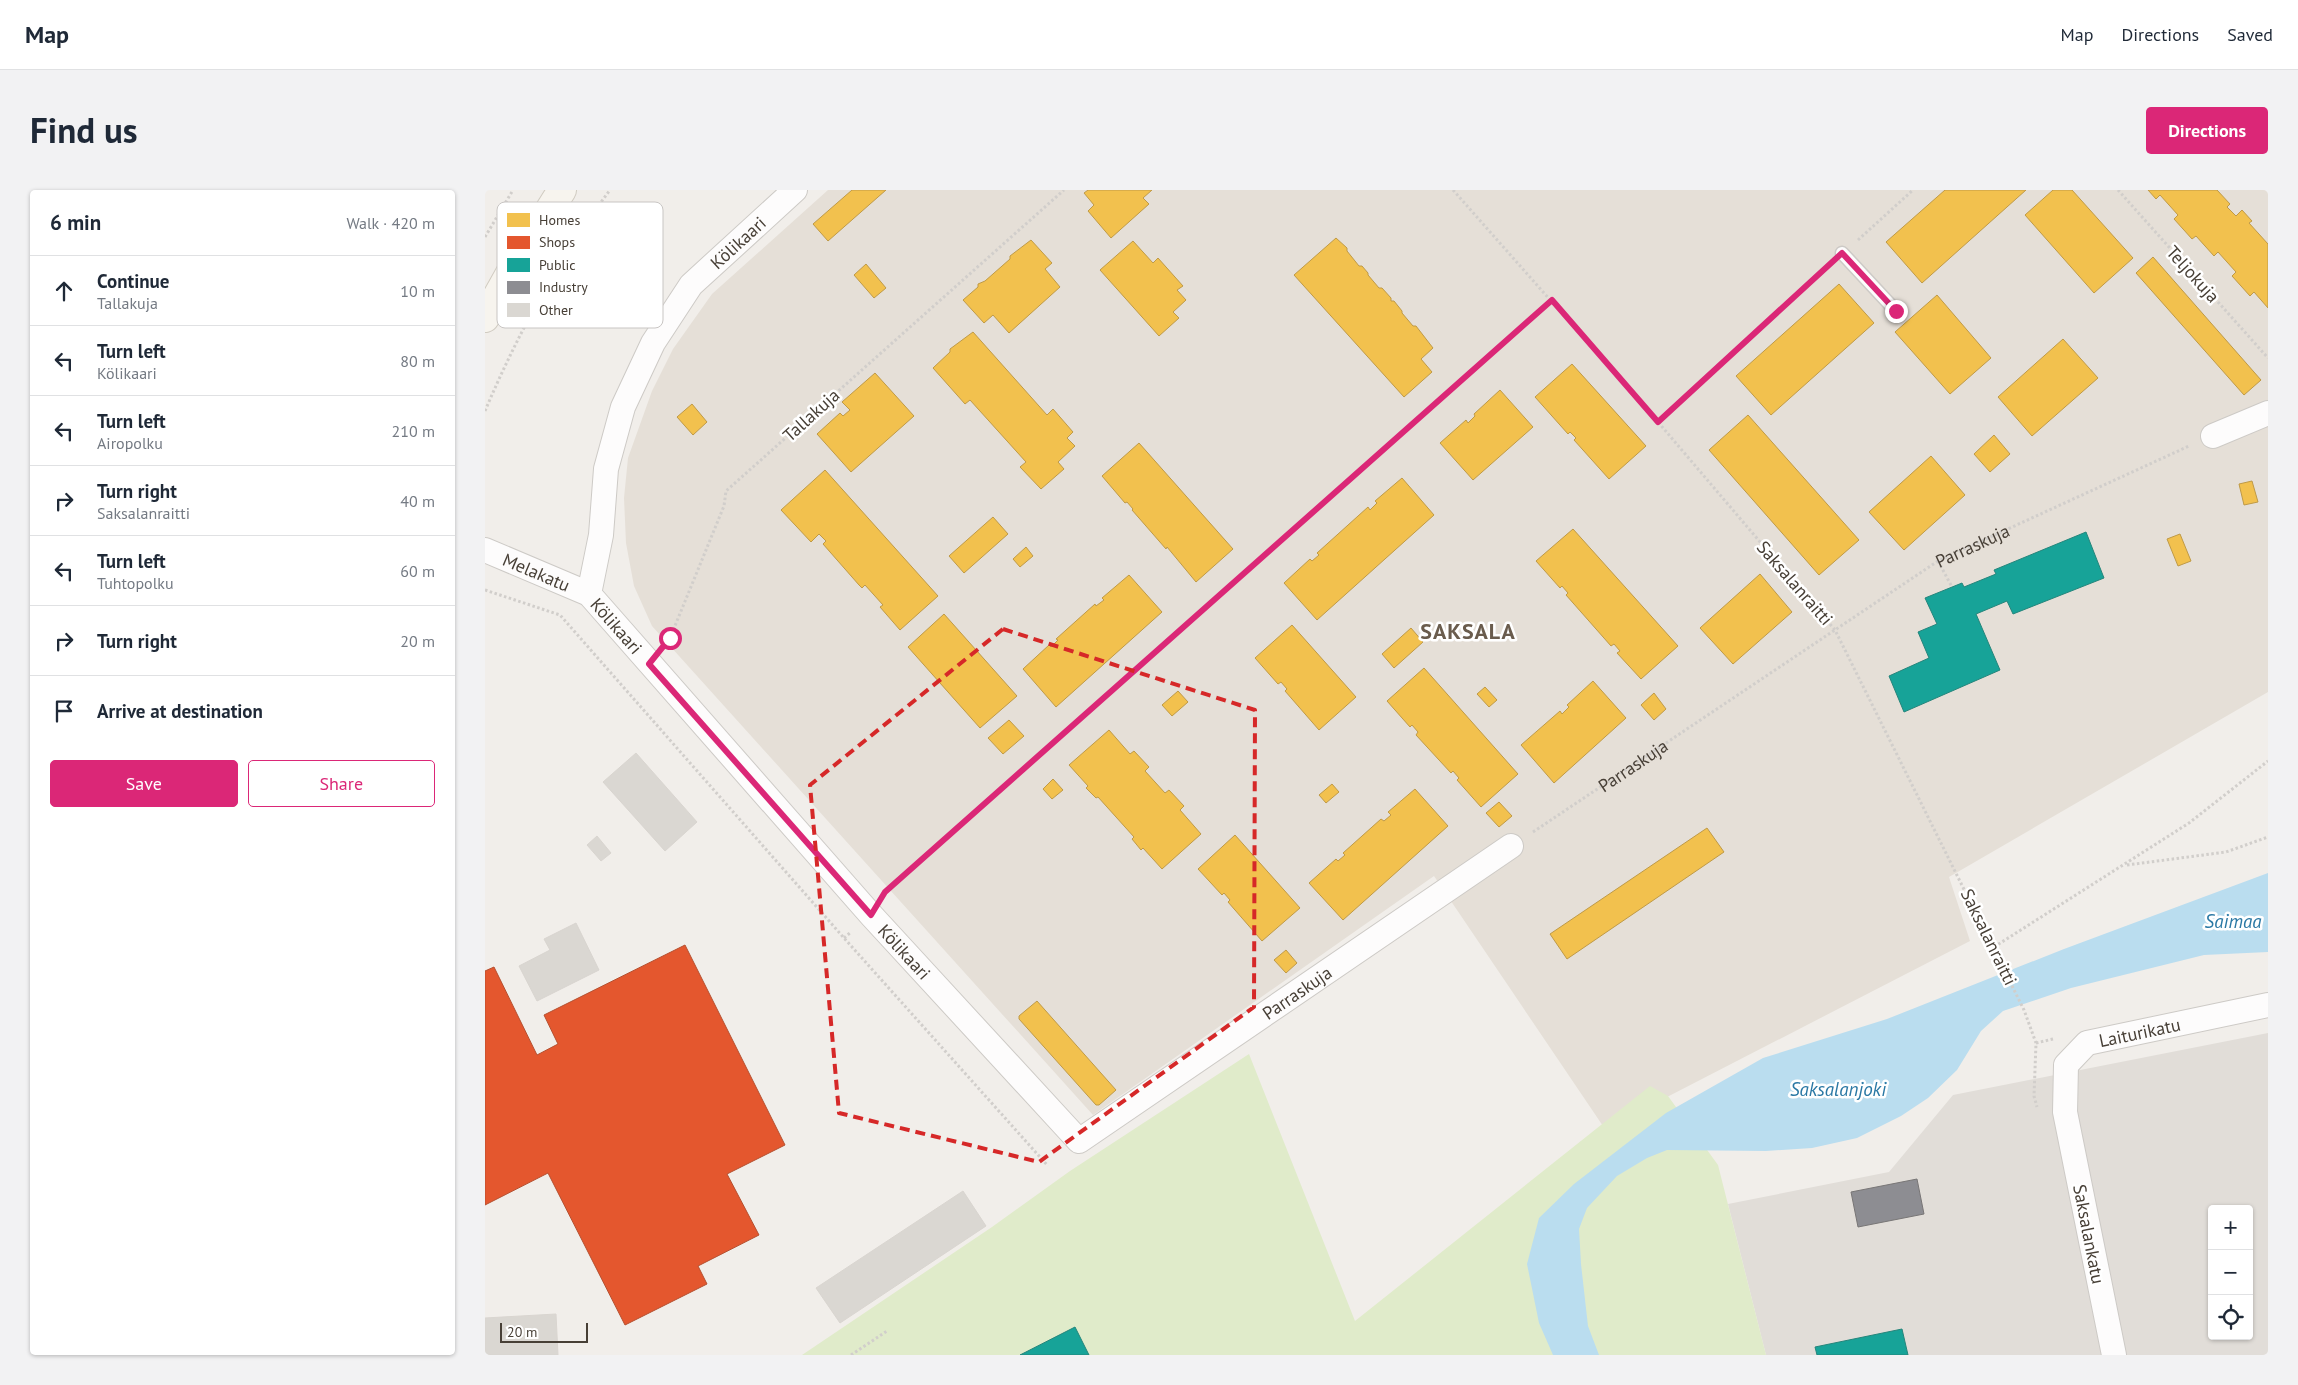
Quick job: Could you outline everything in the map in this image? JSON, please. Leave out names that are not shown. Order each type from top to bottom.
[{"type":"street","points":[[554,202],[562,190]]},
{"type":"street","name":"Kölikaari","points":[[663,328],[691,285],[795,190]]},
{"type":"street","points":[[485,318],[497,296]]},
{"type":"street","name":"Kölikaari","points":[[663,328],[653,343],[623,407],[606,470],[601,535],[589,594],[871,915],[1079,1142]]},
{"type":"street","points":[[2213,436],[2268,413]]},
{"type":"street","name":"Melakatu","points":[[485,550],[589,594]]},
{"type":"street","name":"Parraskuja","points":[[1079,1142],[1511,846]]},
{"type":"street","name":"Laiturikatu","points":[[2065,1112],[2066,1065],[2087,1043],[2268,1005]]},
{"type":"street","name":"Saksalankatu","points":[[2065,1112],[2114,1355]]},
{"type":"lane","points":[[1842,253],[1896,311]]},
{"type":"path","points":[[506,202],[513,190]]},
{"type":"path","points":[[601,202],[610,190]]},
{"type":"path","name":"Tallakuja","points":[[622,686],[649,664],[670,638],[723,506],[726,491],[1064,190]]},
{"type":"path","name":"Saksalanraitti","points":[[1453,190],[1658,422],[1835,630],[1994,946],[2037,1043]]},
{"type":"path","points":[[1658,422],[1913,190]]},
{"type":"path","name":"Teljokuja","points":[[2118,190],[2268,358]]},
{"type":"path","points":[[485,237],[497,217]]},
{"type":"path","points":[[844,938],[871,915],[885,892],[1552,300]]},
{"type":"path","points":[[485,411],[524,328]]},
{"type":"path","name":"Parraskuja","points":[[1511,846],[1938,561],[2213,436]]},
{"type":"path","points":[[1938,561],[1951,587]]},
{"type":"path","points":[[485,590],[560,615],[844,938],[1048,1166]]},
{"type":"path","points":[[1994,946],[2124,866],[2189,823],[2268,761]]},
{"type":"path","points":[[2124,866],[2226,852],[2268,837]]},
{"type":"path","points":[[851,1355],[887,1331]]},
{"type":"highlighted area","points":[[1003,629],[1255,710],[1254,1007],[1039,1162],[839,1113],[810,785]]},
{"type":"shaded area","points":[[828,190],[2268,190],[2268,692],[1949,877],[1970,941],[1605,1129],[1434,876],[1093,1115],[652,626],[634,586],[626,543],[624,498],[628,458],[652,391],[673,349],[712,294]]},
{"type":"shaded area","points":[[2268,1033],[2268,1355],[1766,1355],[1728,1204],[1889,1172],[1953,1095]]},
{"type":"green space","points":[[1249,1054],[1355,1321],[1650,1086],[1668,1096],[1718,1165],[1766,1355],[802,1355],[992,1227],[1070,1171]]},
{"type":"water","name":"Saksalanjoki","points":[[2268,873],[2268,952],[2204,955],[2071,988],[2003,1011],[1981,1031],[1957,1070],[1928,1098],[1901,1116],[1857,1138],[1812,1148],[1766,1151],[1667,1150],[1647,1158],[1617,1176],[1587,1208],[1579,1229],[1588,1326],[1599,1355],[1553,1355],[1539,1323],[1527,1264],[1539,1218],[1574,1184],[1666,1113],[1763,1058],[1887,1019],[2064,949]]},
{"type":"building: Homes","points":[[852,190],[886,190],[828,241],[813,224]]},
{"type":"building: Homes","points":[[1088,190],[1152,190],[1143,198],[1149,204],[1111,238],[1088,211],[1094,205],[1084,193]]},
{"type":"building: Homes","points":[[1945,190],[2026,190],[1922,283],[1886,242]]},
{"type":"building: Homes","points":[[2053,190],[2072,190],[2133,258],[2094,293],[2025,215]]},
{"type":"building: Homes","points":[[2148,190],[2217,190],[2230,204],[2227,207],[2236,216],[2242,210],[2252,221],[2249,223],[2268,244],[2268,308],[2254,292],[2250,296],[2232,276],[2236,272],[2218,252],[2214,256],[2196,236],[2192,239],[2174,219],[2178,215],[2160,195],[2156,199]]},
{"type":"building: Homes","points":[[1336,238],[1347,248],[1347,251],[1359,266],[1362,266],[1379,288],[1382,288],[1391,298],[1391,301],[1394,301],[1402,313],[1413,326],[1416,326],[1433,348],[1421,359],[1432,372],[1404,397],[1294,275]]},
{"type":"building: Homes","points":[[1031,240],[1052,263],[1045,269],[1060,287],[1009,333],[993,315],[984,323],[963,300],[978,287],[978,284],[985,281],[1010,259],[1010,256]]},
{"type":"building: Homes","points":[[1133,241],[1153,263],[1158,258],[1183,286],[1177,290],[1186,300],[1173,312],[1179,318],[1159,336],[1100,270]]},
{"type":"building: Homes","points":[[2153,257],[2261,380],[2244,395],[2136,273]]},
{"type":"building: Homes","points":[[866,264],[886,288],[874,298],[854,275]]},
{"type":"building: Homes","points":[[1839,284],[1874,323],[1771,415],[1736,376]]},
{"type":"building: Homes","points":[[1937,295],[1991,358],[1950,394],[1895,332]]},
{"type":"building: Homes","points":[[973,332],[1047,415],[1053,409],[1073,432],[1067,438],[1075,446],[1058,462],[1064,469],[1041,489],[1020,467],[1026,462],[970,400],[965,404],[933,368],[950,352],[950,349]]},
{"type":"building: Homes","points":[[2063,339],[2098,378],[2032,436],[1998,397]]},
{"type":"building: Homes","points":[[1572,364],[1646,446],[1609,479],[1574,440],[1576,438],[1570,432],[1568,434],[1535,397]]},
{"type":"building: Homes","points":[[875,373],[914,416],[851,472],[817,434],[840,413],[843,416],[850,410],[842,402]]},
{"type":"building: Homes","points":[[1500,390],[1533,427],[1473,480],[1440,443],[1466,420],[1468,423],[1475,416],[1474,414]]},
{"type":"building: Homes","points":[[692,404],[707,422],[693,435],[677,417]]},
{"type":"building: Homes","points":[[1748,415],[1859,540],[1819,575],[1709,450]]},
{"type":"building: Homes","points":[[1994,435],[2010,454],[1990,472],[1974,454]]},
{"type":"building: Homes","points":[[1139,443],[1233,549],[1196,582],[1167,547],[1166,549],[1127,502],[1125,503],[1102,476]]},
{"type":"building: Homes","points":[[1931,456],[1965,495],[1904,550],[1869,512]]},
{"type":"building: Homes","points":[[825,470],[938,596],[900,630],[880,607],[883,605],[865,585],[862,588],[859,585],[823,544],[826,541],[819,534],[811,542],[781,510]]},
{"type":"building: Homes","points":[[1402,478],[1434,515],[1317,620],[1284,583],[1310,559],[1312,561],[1319,555],[1317,553],[1368,507],[1370,510],[1377,503],[1375,501]]},
{"type":"building: Homes","points":[[2252,481],[2258,502],[2244,505],[2239,484]]},
{"type":"building: Homes","points":[[993,517],[1008,534],[964,573],[949,556]]},
{"type":"building: Homes","points":[[1573,529],[1678,646],[1641,679],[1617,653],[1620,651],[1614,644],[1611,646],[1566,595],[1568,593],[1562,586],[1560,588],[1536,561]]},
{"type":"building: Homes","points":[[2180,534],[2191,561],[2178,566],[2167,539]]},
{"type":"building: Homes","points":[[1026,547],[1033,556],[1020,567],[1013,559]]},
{"type":"building: Homes","points":[[1760,574],[1792,612],[1733,664],[1700,628]]},
{"type":"building: Homes","points":[[1129,575],[1162,612],[1056,707],[1023,669],[1049,645],[1051,647],[1058,640],[1056,639],[1095,604],[1096,606],[1104,600],[1102,598]]},
{"type":"building: Homes","points":[[944,614],[1017,696],[980,728],[908,647]]},
{"type":"building: Homes","points":[[1292,625],[1356,697],[1319,730],[1285,691],[1287,689],[1281,682],[1278,684],[1255,658]]},
{"type":"building: Homes","points":[[1411,628],[1423,642],[1394,668],[1382,654]]},
{"type":"building: Homes","points":[[1424,668],[1518,774],[1481,807],[1457,780],[1459,778],[1453,771],[1451,773],[1416,735],[1418,732],[1412,725],[1410,727],[1387,701]]},
{"type":"building: Homes","points":[[1593,681],[1626,718],[1554,783],[1521,745],[1560,711],[1562,714],[1569,707],[1567,705]]},
{"type":"building: Homes","points":[[1485,687],[1497,700],[1489,707],[1477,694]]},
{"type":"building: Homes","points":[[1178,691],[1188,702],[1172,716],[1162,705]]},
{"type":"building: Homes","points":[[1654,693],[1666,709],[1654,720],[1641,705]]},
{"type":"building: Homes","points":[[1009,720],[1024,736],[1003,754],[988,738]]},
{"type":"building: Homes","points":[[1109,730],[1130,754],[1134,751],[1149,767],[1145,771],[1165,793],[1169,790],[1184,806],[1180,810],[1201,834],[1162,869],[1143,848],[1141,850],[1132,839],[1134,837],[1098,797],[1096,798],[1086,788],[1088,786],[1069,765]]},
{"type":"building: Homes","points":[[1053,779],[1063,790],[1052,799],[1043,789]]},
{"type":"building: Homes","points":[[1332,784],[1339,792],[1326,803],[1319,795]]},
{"type":"building: Homes","points":[[1415,789],[1448,826],[1343,920],[1309,883],[1336,859],[1338,861],[1345,855],[1343,853],[1381,819],[1384,821],[1391,815],[1388,812]]},
{"type":"building: Homes","points":[[1499,802],[1512,816],[1499,827],[1486,813]]},
{"type":"building: Homes","points":[[1707,828],[1724,852],[1567,959],[1550,934]]},
{"type":"building: Homes","points":[[1235,835],[1300,908],[1262,941],[1228,902],[1230,900],[1224,893],[1222,895],[1198,869]]},
{"type":"building: Homes","points":[[1286,950],[1297,963],[1286,973],[1274,960]]},
{"type":"building: Homes","points":[[1037,1001],[1116,1090],[1099,1105],[1096,1105],[1019,1019],[1019,1016]]},
{"type":"building: Shops","points":[[685,945],[785,1145],[727,1174],[759,1235],[698,1266],[707,1284],[625,1325],[548,1173],[485,1205],[485,971],[494,967],[537,1055],[558,1044],[544,1015]]},
{"type":"building: Public","points":[[2086,532],[2104,578],[2013,614],[2007,601],[1976,614],[2000,670],[1904,712],[1889,676],[1929,658],[1918,632],[1937,624],[1925,598],[1962,583],[1964,587],[1996,574],[1994,570]]},
{"type":"building: Public","points":[[1075,1327],[1089,1355],[1020,1355]]},
{"type":"building: Public","points":[[1902,1329],[1908,1355],[1817,1355],[1815,1347]]},
{"type":"building: Industry","points":[[1917,1179],[1924,1214],[1858,1227],[1851,1192]]},
{"type":"building: Other","points":[[636,753],[697,822],[665,851],[603,782]]},
{"type":"building: Other","points":[[597,836],[611,853],[601,861],[587,845]]},
{"type":"building: Other","points":[[576,923],[599,970],[537,1001],[519,966],[550,950],[544,939]]},
{"type":"building: Other","points":[[963,1191],[986,1226],[840,1323],[816,1288]]},
{"type":"building: Other","points":[[556,1314],[558,1355],[485,1355],[485,1318]]},
{"type":"district","name":"SAKSALA","points":[[1468,631]]},
{"type":"route","points":[[670,638],[649,664],[871,915],[885,892],[1552,300],[1658,422],[1842,253],[1896,311]]},
{"type":"water label","name":"Saimaa","points":[[2233,921]]}]
